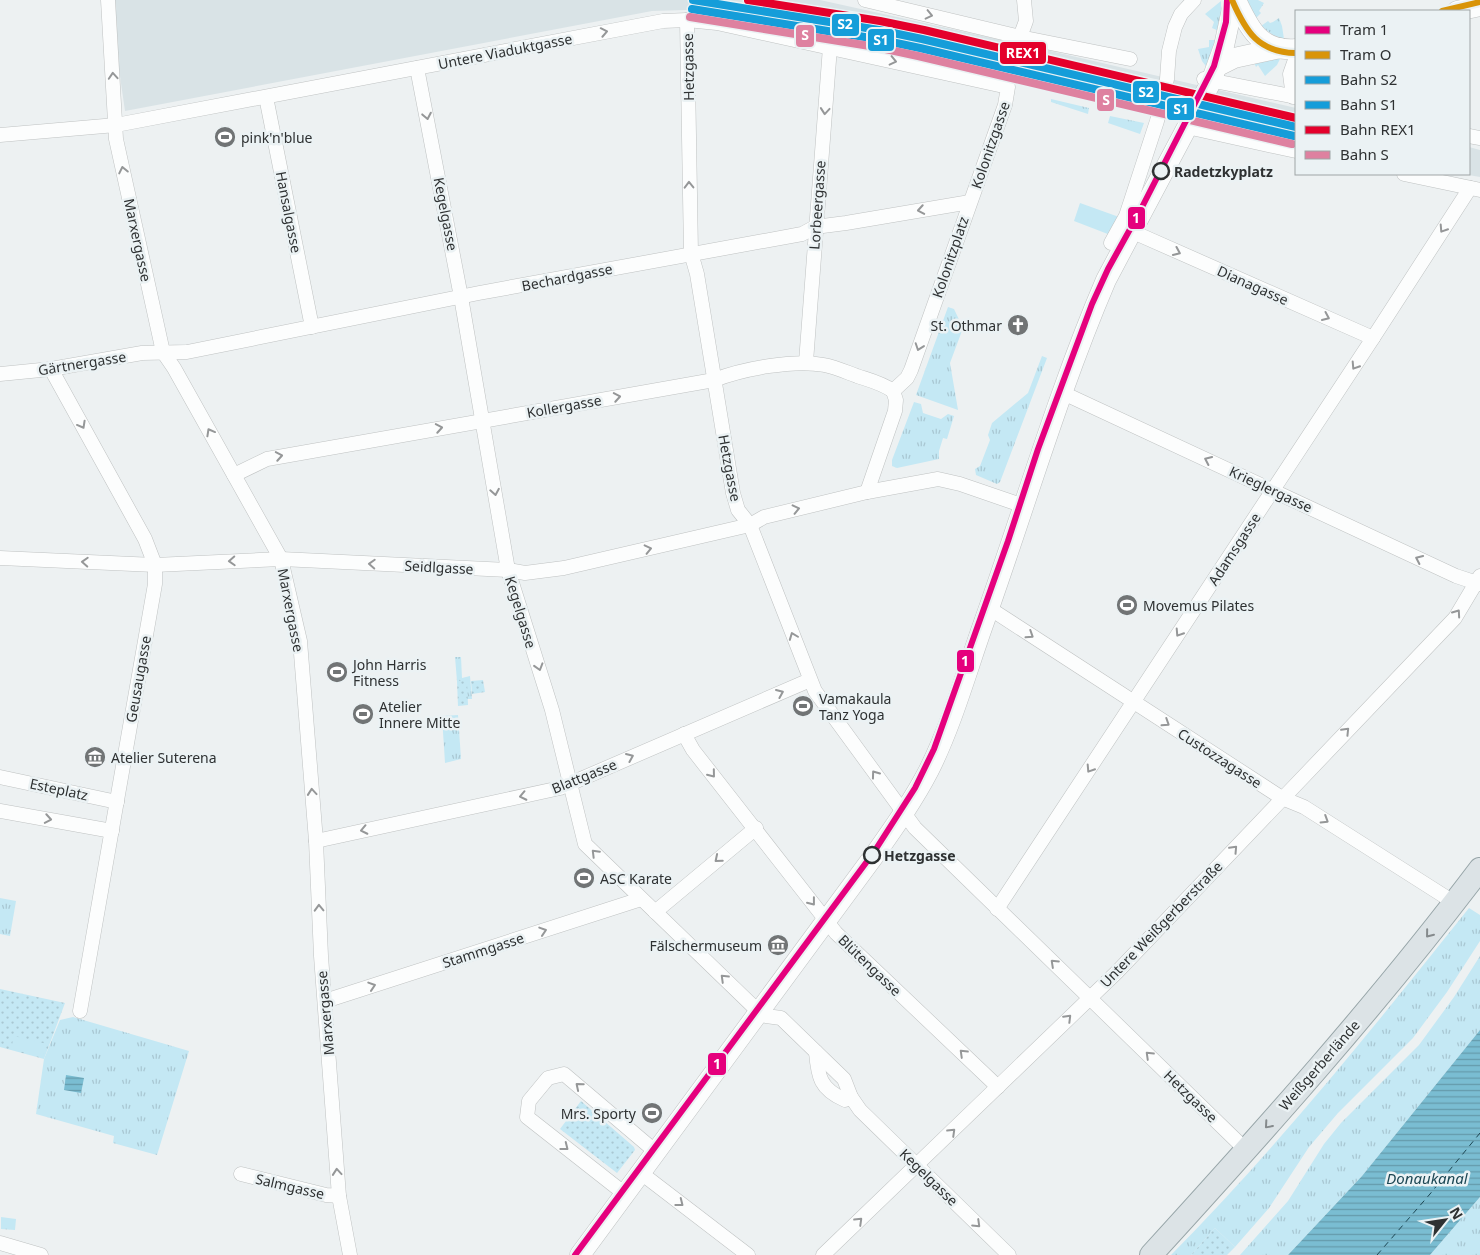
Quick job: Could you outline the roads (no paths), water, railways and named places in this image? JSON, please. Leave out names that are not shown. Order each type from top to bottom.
[{"type":"main road","name":"Weißgerberlände","points":[[1151,1255],[1246,1150],[1368,1008],[1480,869]]},
{"type":"street","name":"Marxergasse","points":[[108,0],[116,139],[163,352],[174,368],[281,559],[300,641],[316,841],[321,956],[339,1196],[350,1255]]},
{"type":"street","points":[[865,0],[1051,44],[1130,59]]},
{"type":"street","points":[[1020,37],[1026,21],[1024,0]]},
{"type":"street","points":[[1111,243],[1126,216],[1149,148],[1167,79],[1169,51],[1175,27],[1181,14],[1194,0]]},
{"type":"street","points":[[1235,0],[1254,34],[1267,43],[1291,51]]},
{"type":"street","points":[[580,1255],[904,814],[934,758],[989,608],[1042,448],[1106,280],[1187,128],[1211,76],[1226,38],[1235,0]]},
{"type":"street","points":[[1462,10],[1480,6]]},
{"type":"street","name":"Untere Viaduktgasse","points":[[0,135],[116,125],[663,21],[687,20],[717,23],[1008,86]]},
{"type":"street","name":"Hetzgasse","points":[[687,20],[691,253],[697,274],[733,493],[738,510],[750,525],[815,691],[915,828],[1246,1150]]},
{"type":"street","name":"Lorbeergasse","points":[[806,362],[830,47]]},
{"type":"street","points":[[1211,76],[1234,58],[1291,51]]},
{"type":"street","points":[[1211,76],[1295,97],[1290,74],[1291,51]]},
{"type":"street","name":"Kegelgasse","points":[[417,68],[461,297],[508,570],[552,710],[585,844],[759,1012],[766,1016],[781,1018],[844,1080],[851,1097],[860,1110],[1010,1255]]},
{"type":"street","name":"Kolonitzgasse","points":[[970,202],[1005,105],[1008,86]]},
{"type":"street","name":"Hansalgasse","points":[[266,97],[312,327]]},
{"type":"street","points":[[1187,128],[1295,151]]},
{"type":"street","points":[[1409,175],[1475,189]]},
{"type":"street","name":"Adamsgasse","points":[[997,909],[1373,338],[1475,189]]},
{"type":"street","name":"Bechardgasse","points":[[163,352],[187,352],[461,297],[802,234],[815,227],[970,202]]},
{"type":"street","name":"Kolonitzplatz","points":[[893,391],[907,378],[911,370],[970,202]]},
{"type":"street","name":"Dianagasse","points":[[1133,232],[1373,338]]},
{"type":"street","name":"Gärtnergasse","points":[[0,374],[51,369],[142,352],[163,352]]},
{"type":"street","name":"Kollergasse","points":[[234,475],[267,458],[714,380],[789,363],[806,362],[826,365],[883,385],[893,391]]},
{"type":"street","name":"Geusaugasse","points":[[51,369],[146,539],[154,565],[154,584],[80,1011]]},
{"type":"street","points":[[893,391],[896,400],[895,411],[867,492],[938,479],[960,484],[1024,506]]},
{"type":"street","name":"Krieglergasse","points":[[1063,393],[1456,576],[1479,581]]},
{"type":"street","name":"Seidlgasse","points":[[0,558],[154,565],[281,559],[508,570],[525,573],[564,568],[750,525],[764,517],[867,492]]},
{"type":"street","name":"Untere Weißgerberstraße","points":[[823,1255],[1117,972],[1455,618],[1479,581]]},
{"type":"street","name":"Custozzagasse","points":[[989,608],[1282,798],[1304,807],[1454,902]]},
{"type":"street","name":"Blattgasse","points":[[316,841],[560,788],[810,680]]},
{"type":"street","name":"Blütengasse","points":[[684,734],[693,750],[756,828],[836,933],[998,1087]]},
{"type":"street","name":"Esteplatz","points":[[0,777],[117,802]]},
{"type":"street","points":[[0,811],[112,831]]},
{"type":"street","points":[[655,912],[756,828]]},
{"type":"street","name":"Stammgasse","points":[[325,1001],[641,899]]},
{"type":"street","points":[[625,1194],[526,1117],[529,1102],[548,1078],[564,1074],[656,1152]]},
{"type":"street","points":[[641,1173],[748,1255]]},
{"type":"street","name":"Salmgasse","points":[[241,1174],[326,1195],[339,1196]]},
{"type":"street","points":[[0,1244],[41,1255]]},
{"type":"water","name":"Donaukanal","points":[[1480,1030],[1480,1197],[1430,1255],[1288,1255],[1362,1176]]},
{"type":"water","points":[[66,1075],[84,1078],[81,1093],[64,1090]]},
{"type":"tram line","name":"1","points":[[575,1255],[874,852],[915,788],[934,749],[1008,541],[1038,449],[1092,304],[1108,269],[1139,213],[1214,66],[1226,22],[1227,0]]},
{"type":"tram line","name":"O","points":[[1232,0],[1248,31],[1255,38],[1272,49],[1295,53]]},
{"type":"tram line","name":"O","points":[[1446,10],[1480,2]]},
{"type":"rail line","name":"S2","points":[[693,0],[879,30],[922,39],[1295,127]]},
{"type":"rail line","name":"REX1","points":[[748,0],[924,30],[1295,118]]},
{"type":"rail line","name":"S1","points":[[692,9],[877,39],[920,48],[1294,136]]},
{"type":"rail line","name":"S","points":[[690,17],[876,47],[1292,144]]},
{"type":"place","name":"pink'n'blue","points":[[225,137]]},
{"type":"place","name":"Radetzkyplatz","points":[[1161,171]]},
{"type":"place","name":"St. Othmar","points":[[1018,325]]},
{"type":"place","name":"Movemus Pilates","points":[[1127,605]]},
{"type":"place","name":"John Harris Fitness","points":[[337,672]]},
{"type":"place","name":"Vamakaula Tanz Yoga","points":[[803,706]]},
{"type":"place","name":"Atelier Innere Mitte","points":[[363,714]]},
{"type":"place","name":"Atelier Suterena","points":[[95,757]]},
{"type":"place","name":"Hetzgasse","points":[[872,855]]},
{"type":"place","name":"ASC Karate","points":[[584,878]]},
{"type":"place","name":"Fälschermuseum","points":[[778,945]]},
{"type":"place","name":"Mrs. Sporty","points":[[652,1113]]}]
